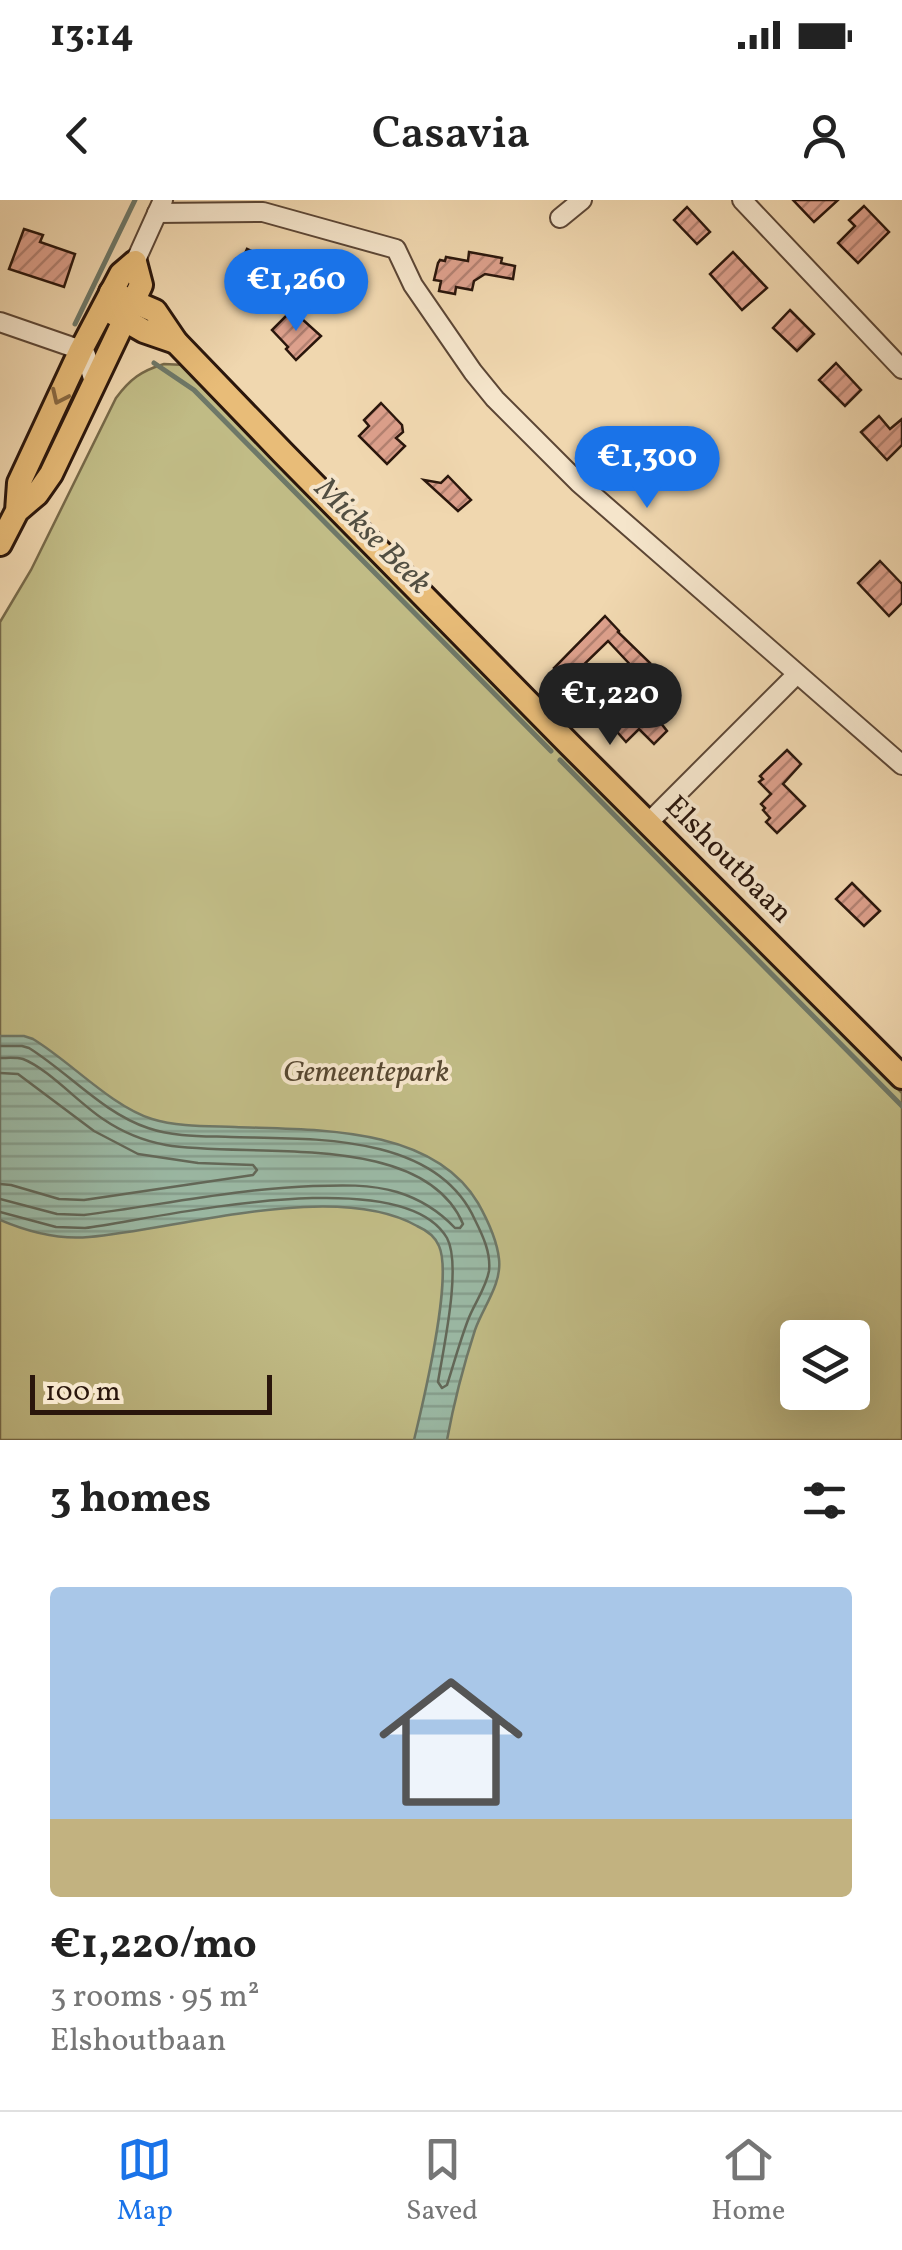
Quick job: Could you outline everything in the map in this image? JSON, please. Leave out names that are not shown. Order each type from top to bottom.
[{"type":"main road","points":[[28,489],[60,455],[94,382],[118,305],[121,274],[135,262]]},
{"type":"main road","points":[[0,544],[28,489],[81,350],[118,305]]},
{"type":"main road","name":"Elshoutbaan","points":[[118,305],[144,331],[176,342],[902,1077]]},
{"type":"street","points":[[560,218],[582,200]]},
{"type":"street","points":[[742,200],[902,369]]},
{"type":"street","points":[[135,262],[160,206],[262,212],[396,250],[413,284],[495,399],[579,483],[902,765]]},
{"type":"street","points":[[0,322],[81,350],[94,382]]},
{"type":"street","points":[[648,823],[797,674]]},
{"type":"green space","name":"Gemeentepark","points":[[164,364],[185,365],[902,1093],[902,1440],[0,1440],[0,622],[31,570],[116,398],[137,377]]},
{"type":"water","points":[[0,1036],[33,1039],[106,1094],[152,1119],[183,1125],[299,1129],[368,1137],[401,1145],[458,1177],[488,1223],[499,1268],[471,1344],[447,1440],[414,1440],[440,1311],[442,1262],[439,1246],[430,1234],[383,1213],[344,1207],[256,1211],[77,1238],[43,1234],[0,1220]]},
{"type":"building","points":[[793,200],[838,200],[814,222]]},
{"type":"building","points":[[864,206],[889,232],[858,263],[838,243],[855,226],[849,220]]},
{"type":"building","points":[[687,207],[710,232],[697,244],[674,220]]},
{"type":"building","points":[[24,229],[43,235],[40,242],[75,254],[64,287],[9,269]]},
{"type":"building","points":[[247,249],[282,265],[274,284],[268,282],[263,294],[227,278],[236,259],[241,262]]},
{"type":"building","points":[[469,252],[502,258],[501,263],[515,266],[513,279],[485,274],[474,281],[472,290],[456,287],[455,294],[439,291],[441,281],[434,280],[440,260],[445,261],[446,257],[468,261]]},
{"type":"building","points":[[733,252],[767,288],[742,310],[710,274]]},
{"type":"building","points":[[292,310],[321,336],[296,360],[272,330]]},
{"type":"building","points":[[790,310],[814,334],[797,351],[773,328]]},
{"type":"building","points":[[836,363],[861,390],[845,406],[819,380]]},
{"type":"building","points":[[381,403],[402,425],[403,432],[396,438],[405,446],[387,464],[359,436],[369,426],[364,420]]},
{"type":"building","points":[[879,416],[890,429],[902,419],[902,445],[887,460],[861,432]]},
{"type":"building","points":[[448,476],[471,500],[458,511],[424,480],[441,483]]},
{"type":"building","points":[[880,561],[902,584],[902,603],[889,616],[858,583]]},
{"type":"building","points":[[605,616],[650,663],[639,674],[608,641],[567,681],[554,668]]},
{"type":"building","points":[[647,693],[660,706],[653,713],[667,731],[654,744],[639,729],[626,742],[612,726]]},
{"type":"building","points":[[787,750],[801,764],[783,784],[805,806],[777,833],[766,822],[770,818],[761,804],[771,794],[759,782],[763,779],[760,776]]},
{"type":"building","points":[[852,883],[880,911],[864,926],[836,899]]},
{"type":"waterway","name":"Mickse Beek","points":[[75,324],[135,200]]},
{"type":"waterway","name":"Mickse Beek","points":[[154,363],[194,390],[551,751]]},
{"type":"waterway","name":"Mickse Beek","points":[[560,760],[902,1106]]}]
